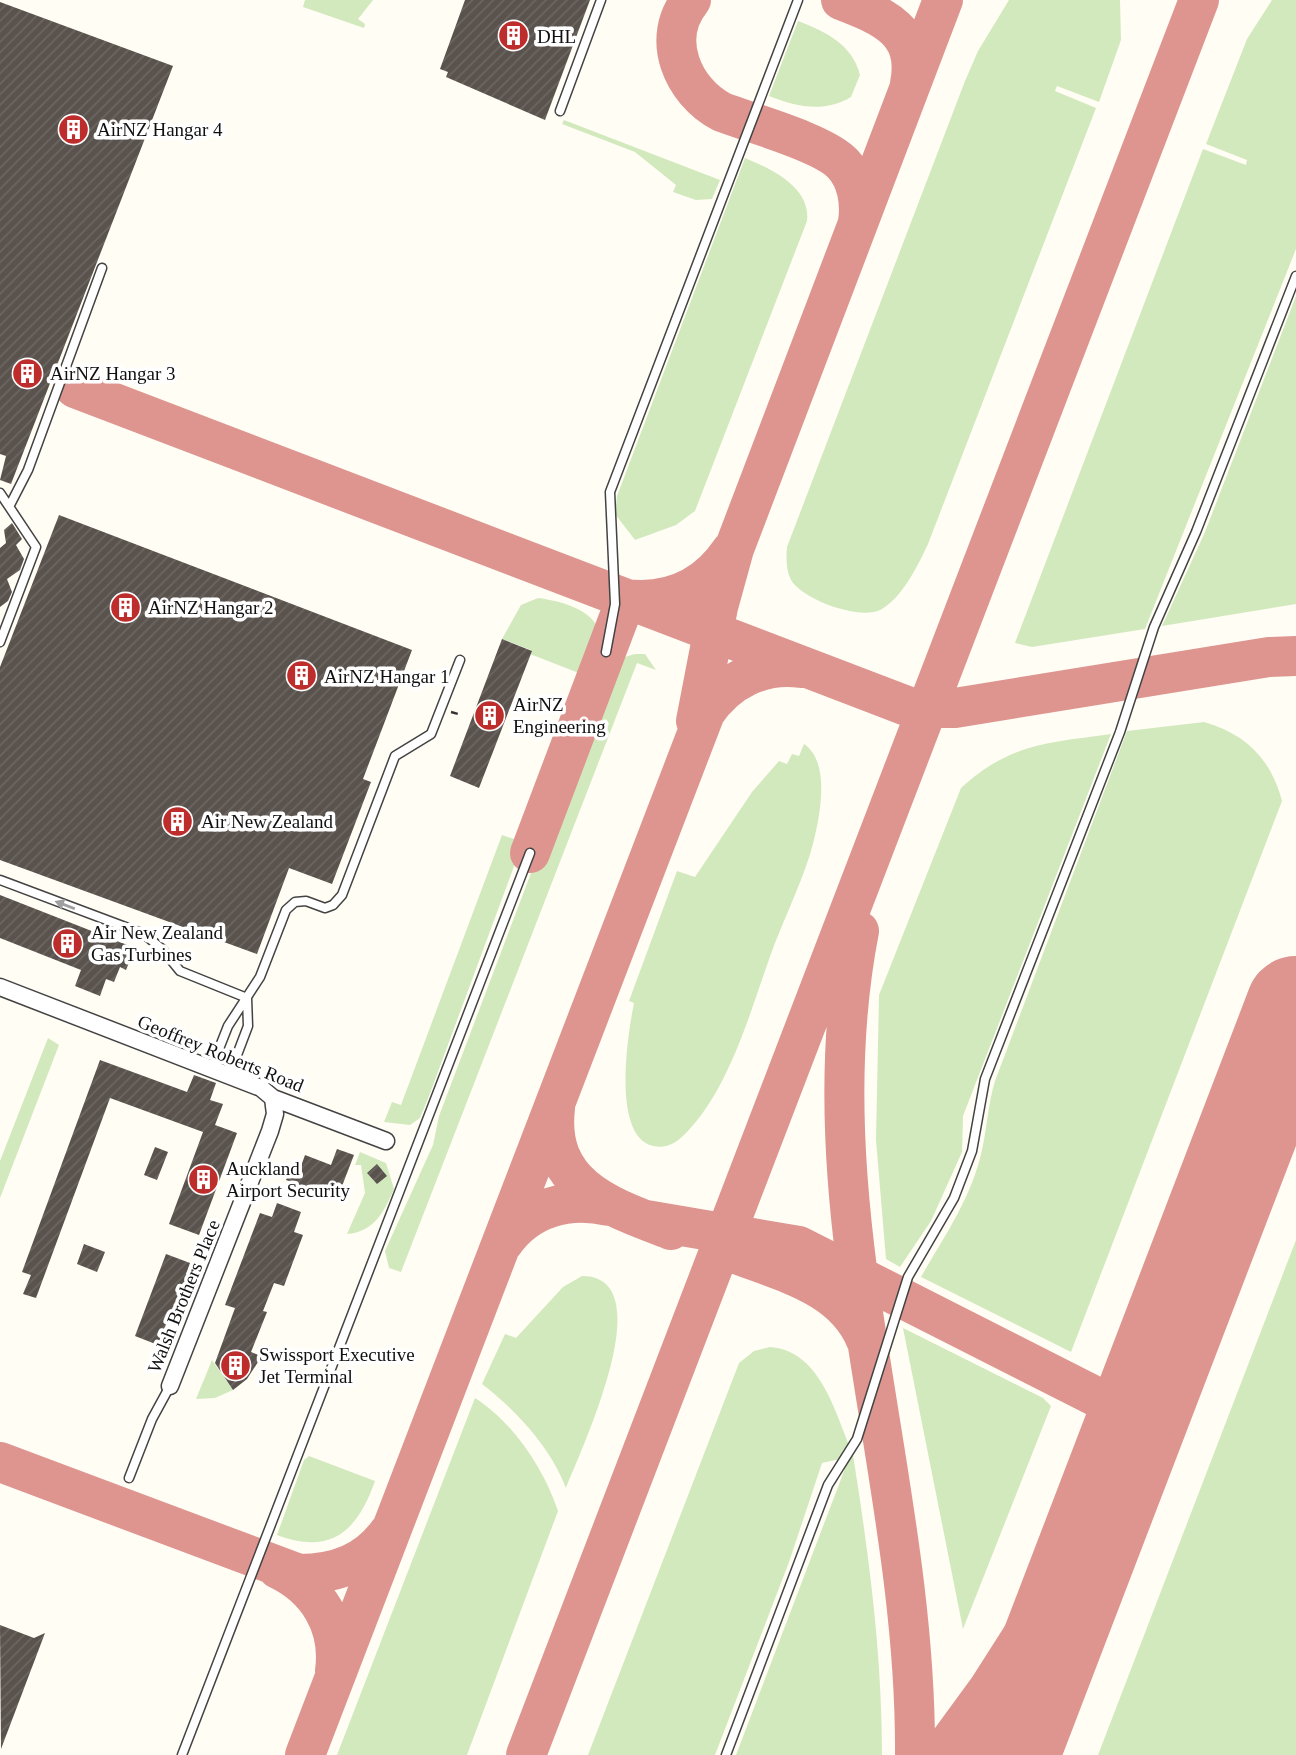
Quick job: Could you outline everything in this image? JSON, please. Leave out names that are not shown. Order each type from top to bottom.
[{"type":"street","name":"Geoffrey Roberts Road","points":[[0,987],[261,1088],[273,1098],[386,1141]]},
{"type":"street","name":"Walsh Brothers Place","points":[[170,1386],[270,1131],[275,1114],[273,1098]]},
{"type":"lane","points":[[560,111],[601,0]]},
{"type":"lane","points":[[606,652],[615,604],[610,492],[798,0]]},
{"type":"lane","points":[[10,505],[28,470],[102,268]]},
{"type":"lane","points":[[726,1755],[828,1485],[857,1439],[908,1276],[954,1198],[972,1152],[985,1079],[1120,733],[1157,617],[1196,532],[1296,276]]},
{"type":"lane","points":[[0,493],[36,547],[0,642]]},
{"type":"lane","points":[[211,1069],[228,1026],[260,977],[290,905],[306,901],[325,908],[334,905],[342,895],[396,757],[431,734],[460,660]]},
{"type":"lane","points":[[182,1755],[530,853]]},
{"type":"lane","points":[[0,880],[144,934],[154,940],[180,971],[247,998]]},
{"type":"lane","points":[[229,1076],[248,1026],[247,998]]},
{"type":"lane","name":"Walsh Brothers Place","points":[[129,1478],[149,1426],[170,1386]]},
{"type":"green space","points":[[305,0],[373,0],[358,19],[365,24],[364,28],[303,7]]},
{"type":"green space","points":[[1009,0],[1120,0],[1121,40],[1099,102],[1057,86],[1055,91],[1096,108],[928,544],[908,581],[888,605],[871,612],[846,610],[819,601],[797,587],[788,572],[787,547],[965,81],[978,51]]},
{"type":"green space","points":[[1272,0],[1296,0],[1296,249],[1145,629],[1032,647],[1015,643],[1203,149],[1246,165],[1247,160],[1206,144],[1247,39]]},
{"type":"green space","points":[[798,21],[836,40],[851,55],[860,75],[851,97],[831,105],[810,107],[769,96]]},
{"type":"green space","points":[[564,120],[720,180],[712,199],[696,200],[673,192],[676,185],[635,152],[562,124]]},
{"type":"green space","points":[[745,158],[777,174],[796,189],[807,209],[807,221],[695,511],[676,525],[635,540],[615,514],[617,496]]},
{"type":"green space","points":[[1296,296],[1296,604],[1162,626],[1205,532]]},
{"type":"green space","points":[[538,598],[580,610],[596,625],[600,634],[600,646],[589,677],[530,654],[531,650],[502,639],[521,605]]},
{"type":"green space","points":[[636,654],[645,654],[656,670],[637,663],[401,1272],[389,1268],[385,1251],[433,1145],[439,1116],[603,684],[612,666]]},
{"type":"green space","points":[[1204,722],[1232,734],[1255,750],[1271,773],[1282,801],[1071,1352],[921,1277],[971,1184],[982,1150],[995,1081],[1127,731]]},
{"type":"green space","points":[[1111,734],[963,1116],[962,1152],[931,1221],[900,1267],[886,1259],[876,1140],[879,995],[961,788],[979,773],[1013,754],[1049,743]]},
{"type":"green space","points":[[804,744],[818,763],[821,790],[816,832],[800,881],[739,1043],[716,1092],[682,1137],[667,1146],[653,1146],[640,1138],[631,1124],[627,1104],[626,1059],[634,1003],[629,1001],[677,871],[695,877],[752,792],[779,761],[787,764],[792,754],[799,756]]},
{"type":"green space","points":[[502,835],[523,842],[420,1118],[410,1125],[384,1122],[392,1102],[401,1105]]},
{"type":"green space","points":[[48,1038],[59,1045],[0,1198],[0,1161]]},
{"type":"green space","points":[[360,1152],[386,1163],[394,1189],[382,1213],[371,1225],[347,1234],[365,1193],[361,1165],[355,1165]]},
{"type":"green space","points":[[1296,1240],[1296,1755],[1098,1755]]},
{"type":"green space","points":[[582,1276],[605,1284],[616,1304],[617,1334],[599,1405],[566,1488],[542,1444],[507,1406],[482,1384],[505,1334],[516,1338],[563,1287]]},
{"type":"green space","points":[[903,1328],[1043,1398],[1051,1406],[963,1629]]},
{"type":"green space","points":[[770,1347],[800,1358],[812,1370],[830,1399],[849,1445],[843,1450],[840,1459],[822,1463],[789,1562],[715,1755],[588,1755],[739,1363],[754,1351]]},
{"type":"green space","points":[[212,1360],[233,1390],[215,1398],[196,1399]]},
{"type":"green space","points":[[475,1398],[502,1420],[526,1448],[536,1463],[558,1511],[467,1755],[337,1755]]},
{"type":"green space","points":[[853,1455],[874,1605],[882,1755],[736,1755],[849,1458]]},
{"type":"green space","points":[[309,1456],[375,1481],[360,1514],[350,1526],[340,1535],[313,1542],[296,1541],[277,1535],[304,1460]]},
{"type":"building","name":"DHL","points":[[465,0],[590,0],[545,120],[446,77],[448,72],[440,69]]},
{"type":"building","name":"AirNZ Hangar 4","points":[[0,2],[173,66],[11,484],[0,480],[6,456],[0,454]]},
{"type":"building","points":[[59,515],[412,650],[363,779],[371,782],[332,884],[289,868],[257,954],[0,860],[0,667]]},
{"type":"building","points":[[12,523],[22,539],[16,545],[24,559],[20,570],[7,579],[12,592],[8,601],[0,607],[0,548],[6,543],[4,530]]},
{"type":"building","name":"AirNZ Engineering","points":[[502,639],[532,651],[479,788],[450,776]]},
{"type":"building","name":"Air New Zealand Gas Turbines","points":[[0,895],[135,948],[126,970],[120,967],[114,982],[106,979],[100,996],[75,986],[81,970],[0,938]]},
{"type":"building","name":"Auckland Airport Security","points":[[100,1060],[187,1092],[194,1075],[216,1083],[210,1100],[223,1104],[215,1125],[237,1133],[199,1235],[169,1224],[203,1132],[110,1098],[36,1298],[23,1294],[31,1275],[22,1272]]},
{"type":"building","points":[[155,1147],[168,1152],[157,1180],[144,1175]]},
{"type":"building","points":[[337,1149],[354,1155],[337,1199],[286,1180],[291,1166],[300,1169],[305,1155],[331,1165]]},
{"type":"building","points":[[377,1164],[387,1176],[377,1184],[367,1173]]},
{"type":"building","points":[[277,1203],[301,1212],[294,1232],[303,1235],[284,1286],[274,1283],[263,1311],[267,1312],[251,1352],[261,1356],[247,1379],[233,1390],[215,1363],[235,1308],[225,1305],[260,1213],[272,1217]]},
{"type":"building","points":[[84,1244],[105,1252],[97,1272],[77,1264]]},
{"type":"building","points":[[166,1254],[190,1263],[186,1274],[193,1277],[175,1325],[167,1322],[158,1345],[135,1336]]},
{"type":"building","points":[[0,1625],[34,1638],[45,1633],[1,1749]]},
{"type":"taxiway","points":[[691,0],[677,31],[677,47],[686,77],[696,91],[722,112],[804,141],[834,156],[848,170],[855,184],[859,207],[858,222]]},
{"type":"taxiway","points":[[841,0],[871,12],[895,28],[904,38],[912,66],[910,84]]},
{"type":"taxiway","points":[[696,721],[718,607],[734,549],[943,0]]},
{"type":"taxiway","points":[[526,1755],[1199,0]]},
{"type":"taxiway","points":[[75,388],[912,708],[955,708],[1269,657],[1296,656]]},
{"type":"taxiway","points":[[530,853],[626,599],[657,599],[686,591],[710,575],[731,551]]},
{"type":"taxiway","points":[[305,1755],[705,713],[724,691],[747,676],[773,668],[801,668]]},
{"type":"taxiway","points":[[859,931],[846,1035],[845,1138],[854,1240],[900,1548],[911,1651],[915,1755]]},
{"type":"taxiway","points":[[555,1108],[555,1135],[561,1157],[572,1175],[587,1190],[606,1202],[671,1230]]},
{"type":"taxiway","points":[[503,1243],[524,1221],[550,1208],[579,1203],[609,1206]]},
{"type":"taxiway","points":[[646,1220],[799,1246],[1138,1418]]},
{"type":"taxiway","points":[[726,1250],[787,1273],[825,1292],[842,1305],[866,1340]]},
{"type":"taxiway","points":[[0,1462],[299,1574],[326,1572],[350,1565],[371,1552],[389,1532]]},
{"type":"taxiway","points":[[940,1755],[989,1688],[1103,1509]]},
{"type":"taxiway","points":[[278,1569],[305,1587],[324,1610],[334,1639],[335,1671]]},
{"type":"runway","points":[[1009,1755],[1296,1006]]},
{"type":"place","name":"DHL","points":[[514,36]]},
{"type":"place","name":"AirNZ Hangar 4","points":[[74,129]]},
{"type":"place","name":"AirNZ Hangar 3","points":[[27,373]]},
{"type":"place","name":"AirNZ Hangar 2","points":[[125,607]]},
{"type":"place","name":"AirNZ Hangar 1","points":[[301,676]]},
{"type":"place","name":"AirNZ Engineering","points":[[490,715]]},
{"type":"place","name":"Air New Zealand","points":[[178,821]]},
{"type":"place","name":"Air New Zealand Gas Turbines","points":[[68,943]]},
{"type":"place","name":"Auckland Airport Security","points":[[203,1179]]},
{"type":"place","name":"Swissport Executive Jet Terminal","points":[[236,1365]]}]
